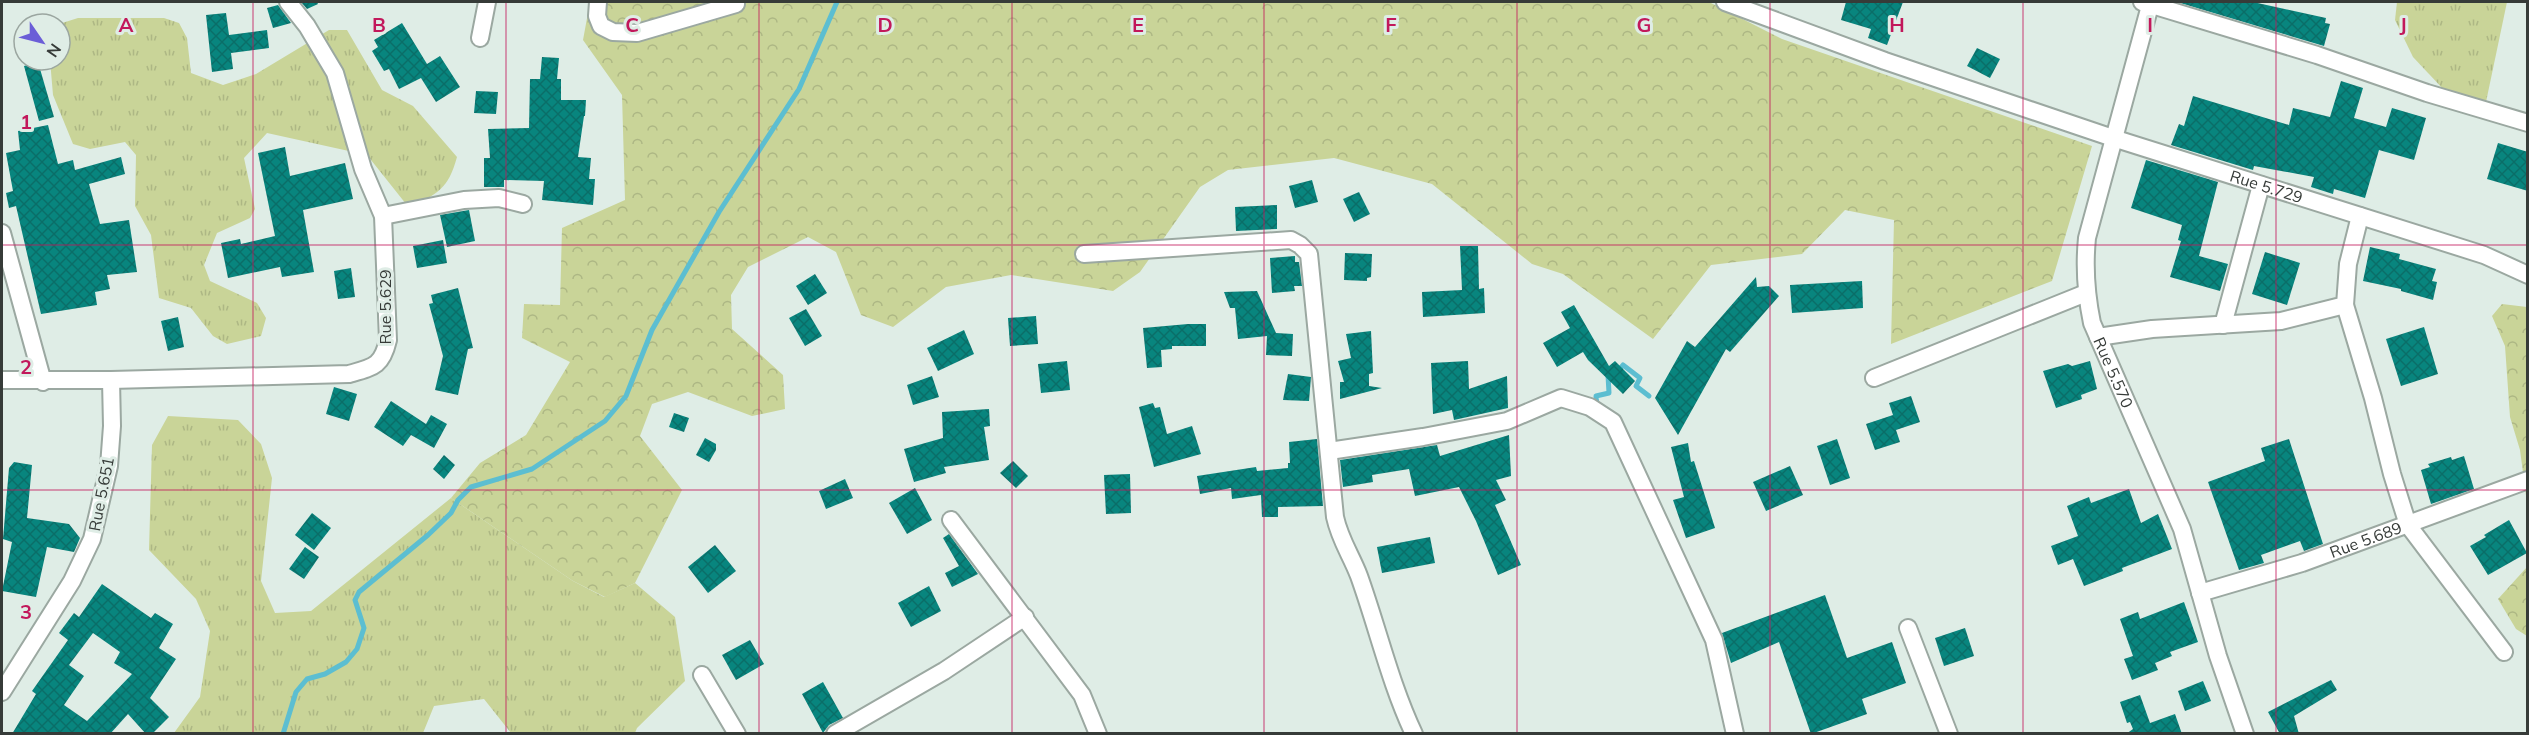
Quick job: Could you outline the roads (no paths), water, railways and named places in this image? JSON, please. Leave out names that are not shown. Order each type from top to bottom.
[{"type":"street","name":"Rue 5.629","points":[[111,380],[349,374],[373,368],[384,357],[388,340],[382,216],[363,170],[335,73],[308,26],[288,2]]},
{"type":"street","points":[[480,38],[487,2]]},
{"type":"street","points":[[598,2],[597,16],[601,26],[613,32],[637,33],[736,4]]},
{"type":"street","name":"Rue 5.729","points":[[1725,2],[1885,61],[2113,138],[2420,233],[2484,255],[2528,275]]},
{"type":"street","points":[[2147,2],[2317,54],[2427,93],[2528,123]]},
{"type":"street","name":"Rue 5.570","points":[[2147,2],[2087,238],[2084,264],[2086,293],[2092,323],[2182,529],[2218,656],[2245,734]]},
{"type":"street","points":[[2223,325],[2261,184]]},
{"type":"street","points":[[382,216],[464,200],[499,198],[523,204]]},
{"type":"street","points":[[2360,216],[2348,264],[2345,305],[2408,525],[2504,652]]},
{"type":"street","points":[[2,233],[43,382]]},
{"type":"street","points":[[1084,254],[1291,240],[1309,254],[1339,537],[1359,575],[1402,709],[1414,734]]},
{"type":"street","points":[[1874,378],[2086,293]]},
{"type":"street","points":[[2098,337],[2152,329],[2281,321],[2345,305]]},
{"type":"street","points":[[2,380],[43,382],[111,380]]},
{"type":"street","name":"Rue 5.651","points":[[2,692],[72,581],[92,539],[109,466],[112,426],[111,380]]},
{"type":"street","points":[[1329,451],[1423,437],[1507,421],[1561,398],[1590,407],[1613,422],[1714,640],[1735,734]]},
{"type":"street","name":"Rue 5.689","points":[[2200,593],[2302,563],[2528,480]]},
{"type":"street","points":[[951,520],[1082,695],[1098,734]]},
{"type":"street","points":[[835,734],[944,671],[1025,617]]},
{"type":"street","points":[[1908,628],[1949,734]]},
{"type":"street","points":[[702,675],[737,734]]},
{"type":"waterway","points":[[283,734],[296,692],[307,679],[325,674],[346,662],[357,649],[364,628],[355,600],[359,592],[428,535],[451,513],[458,500],[471,487],[532,469],[605,421],[626,396],[652,330],[719,212],[799,89],[837,2]]},
{"type":"waterway","points":[[1618,371],[1623,365],[1640,378],[1636,386],[1649,396]]},
{"type":"waterway","points":[[1597,406],[1596,396],[1609,393],[1608,375],[1610,375]]}]
